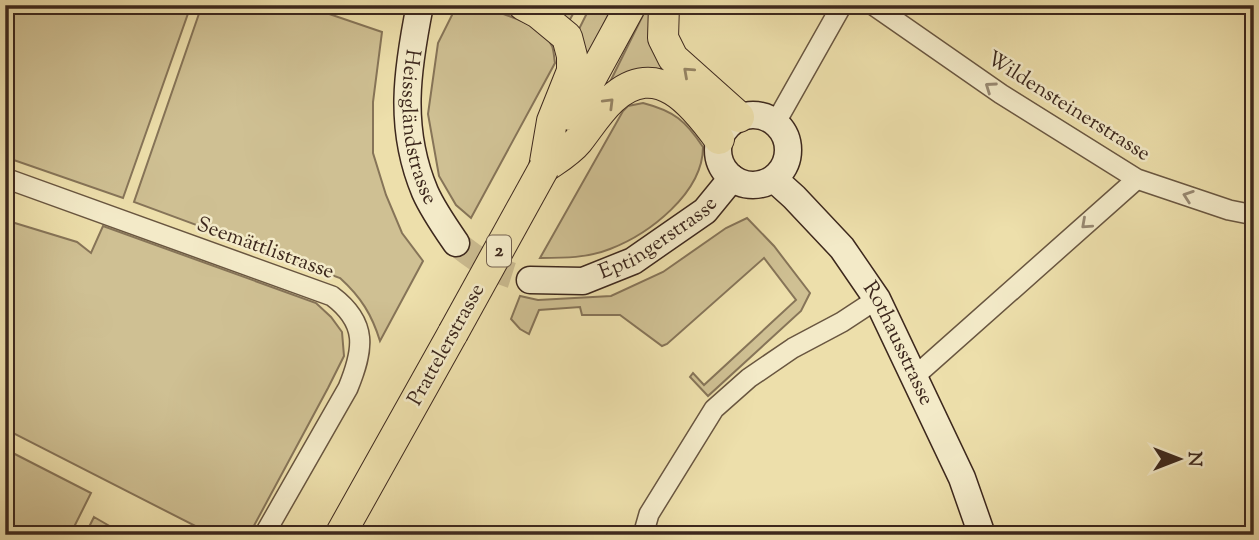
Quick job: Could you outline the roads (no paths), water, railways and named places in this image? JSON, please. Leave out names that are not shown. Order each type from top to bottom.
[{"type":"main road","points":[[523,5],[538,13],[567,37],[572,56],[572,71],[552,121],[544,169]]},
{"type":"main road","name":"Prattelerstrasse","points":[[340,535],[544,169],[631,5]]},
{"type":"main road","points":[[664,5],[663,38],[673,58],[739,117]]},
{"type":"main road","points":[[544,169],[576,143],[612,99],[631,85],[641,83],[652,82],[670,88],[696,107],[719,139]]},
{"type":"street","name":"Heissgländstrasse","points":[[420,5],[409,62],[407,116],[414,157],[425,192],[456,243]]},
{"type":"street","points":[[776,122],[842,5]]},
{"type":"street","name":"Wildensteinerstrasse","points":[[873,5],[1001,94],[1137,179],[1229,210],[1254,215]]},
{"type":"street","points":[[758,115],[776,122],[788,140],[789,151],[787,162],[774,179],[753,186],[732,178],[719,160],[719,139],[724,130],[739,117],[758,115]]},
{"type":"street","name":"Seemättlistrasse","points":[[5,178],[332,296],[348,308],[358,325],[358,364],[348,388],[264,535]]},
{"type":"street","name":"Eptingerstrasse","points":[[530,280],[583,281],[633,261],[705,211],[732,178]]},
{"type":"street","name":"Rothausstrasse","points":[[774,179],[842,248],[877,299],[962,478],[982,535]]},
{"type":"street","points":[[914,377],[1137,179]]},
{"type":"street","points":[[643,535],[649,514],[714,409],[749,378],[793,348],[842,323],[877,299]]},
{"type":"tunnel","points":[[456,243],[490,266],[530,280]]}]
